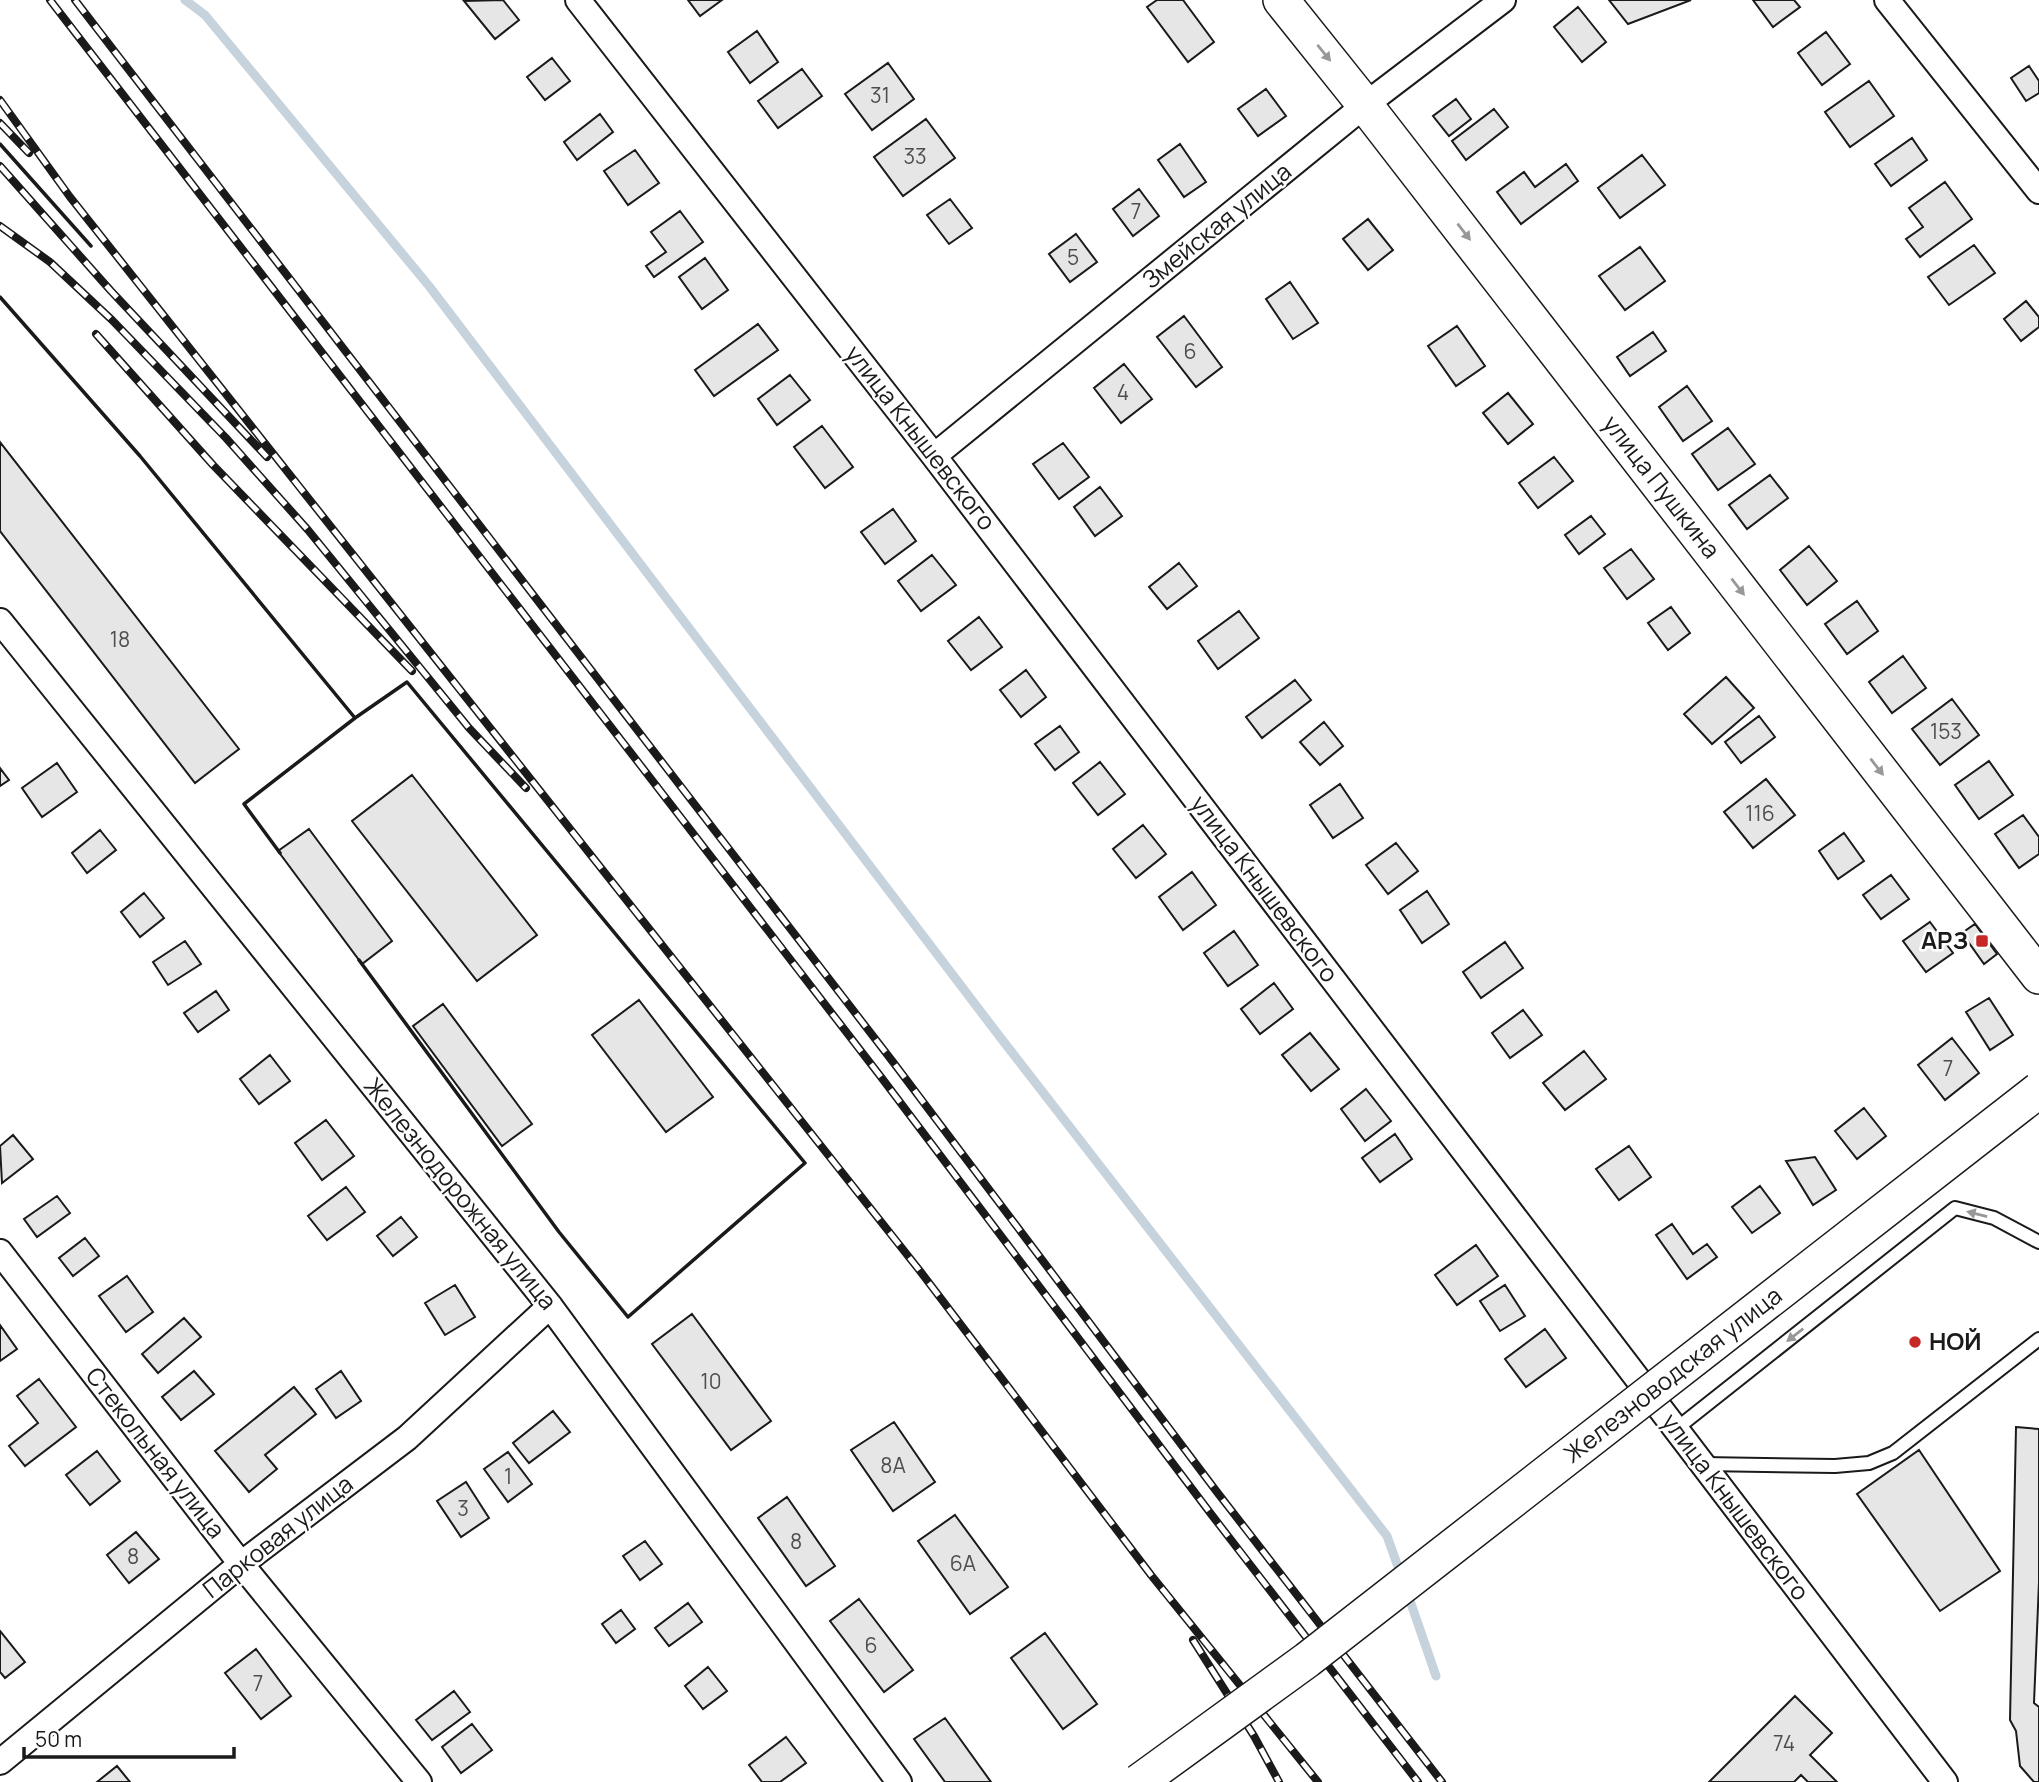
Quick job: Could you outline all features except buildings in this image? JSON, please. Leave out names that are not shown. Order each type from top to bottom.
[{"type":"main road","name":"улица Пушкина","points":[[1281,0],[2039,976]]},
{"type":"main road","name":"Железноводская улица","points":[[1139,1782],[1307,1660],[2039,1090]]},
{"type":"street","name":"улица Кнышевского","points":[[578,0],[934,456],[1945,1782]]},
{"type":"street","name":"Змейская улица","points":[[934,456],[1365,105],[1503,0]]},
{"type":"street","points":[[1887,0],[2039,191]]},
{"type":"street","name":"Железнодорожная улица","points":[[0,621],[550,1306],[899,1782]]},
{"type":"street","name":"Стекольная улица","points":[[0,1252],[241,1564],[419,1782]]},
{"type":"street","name":"Парковая улица","points":[[0,1762],[241,1564],[407,1438],[550,1306]]},
{"type":"lane","points":[[1676,1429],[1955,1208],[1994,1218],[2039,1242]]},
{"type":"lane","points":[[1703,1464],[1835,1466],[1869,1463],[1893,1453],[2039,1339]]},
{"type":"waterway","points":[[185,0],[205,15],[429,286],[1000,1037],[1387,1536],[1402,1578]]},
{"type":"waterway","points":[[1407,1592],[1436,1676]]},
{"type":"railway","points":[[50,0],[881,1077],[1211,1514],[1418,1782]]},
{"type":"railway","points":[[75,0],[893,1062],[1217,1492],[1442,1782]]},
{"type":"railway","points":[[0,100],[70,197],[920,1271],[1151,1575],[1318,1782]]},
{"type":"railway","points":[[0,123],[29,153]]},
{"type":"railway","points":[[0,166],[111,291],[267,457]]},
{"type":"railway","points":[[0,226],[50,262],[112,320],[226,438],[308,530],[469,728],[526,788]]},
{"type":"railway","points":[[96,334],[213,465],[412,671]]},
{"type":"railway","points":[[1193,1640],[1254,1736],[1279,1782]]},
{"type":"wall","points":[[0,144],[91,246]]},
{"type":"wall","points":[[0,297],[140,456],[355,718],[244,804],[280,853]]},
{"type":"wall","points":[[355,718],[407,682],[805,1163],[628,1317],[559,1232],[359,960]]},
{"type":"place","name":"АРЗ","points":[[1982,941]]},
{"type":"place","name":"НОЙ","points":[[1915,1342]]}]
